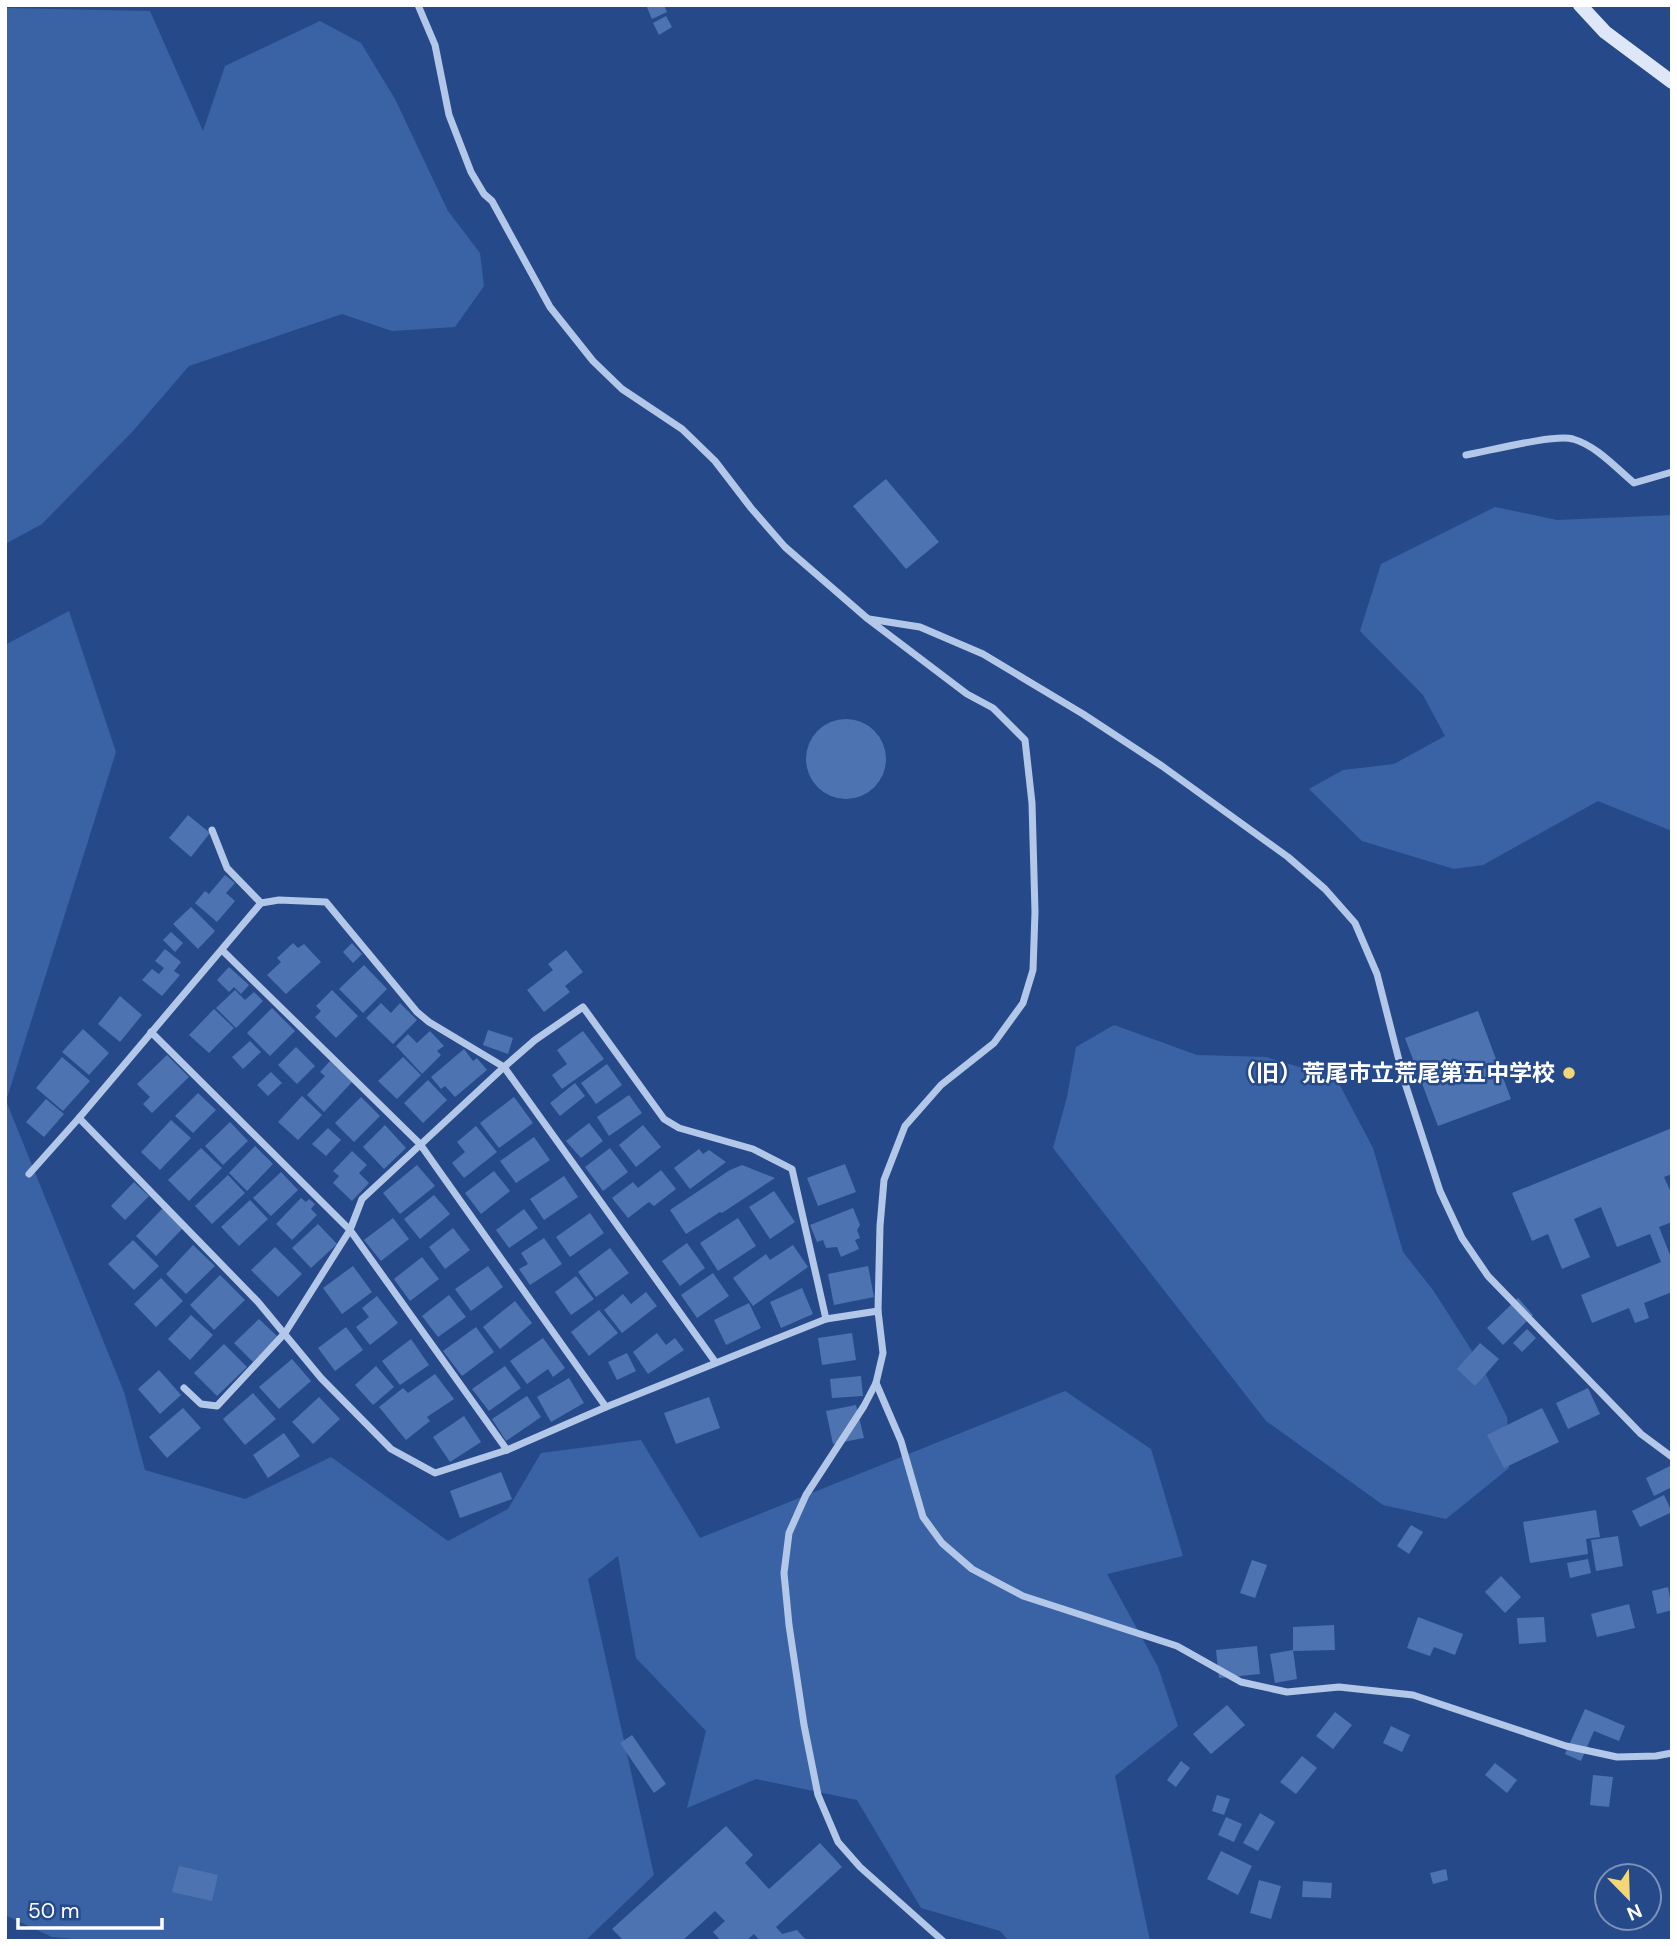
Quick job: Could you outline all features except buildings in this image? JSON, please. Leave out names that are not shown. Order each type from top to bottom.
[{"type":"street","points":[[418,5],[435,45],[449,115],[471,172],[484,194],[492,201],[550,307],[593,362],[622,389],[682,429],[715,461],[785,547],[868,619],[967,694],[993,708],[1025,740],[1032,803],[1035,912],[1033,970],[1023,1003],[994,1043],[941,1085],[905,1126],[884,1180],[878,1311],[883,1353],[876,1383],[806,1495],[789,1533],[784,1573],[804,1725],[818,1795],[838,1842],[860,1867],[943,1941]]},
{"type":"street","points":[[1580,5],[1605,32],[1672,82]]},
{"type":"street","points":[[1466,455],[1549,439],[1573,439],[1594,450],[1634,483],[1672,472]]},
{"type":"street","points":[[868,619],[920,628],[983,654],[1083,714],[1162,766],[1289,857],[1325,889],[1355,923],[1377,974],[1404,1080],[1440,1191],[1462,1238],[1497,1286],[1641,1434],[1672,1457]]},
{"type":"street","points":[[212,830],[227,868],[261,903]]},
{"type":"street","points":[[29,1174],[261,903],[279,900],[326,902],[417,1012],[504,1067],[716,1363]]},
{"type":"street","points":[[222,950],[420,1143],[606,1407]]},
{"type":"street","points":[[184,1388],[201,1404],[217,1406],[285,1333],[349,1230],[362,1199],[535,1040],[583,1007],[664,1119],[680,1128],[753,1149],[792,1169],[826,1319]]},
{"type":"street","points":[[151,1032],[349,1230],[506,1450]]},
{"type":"street","points":[[79,1118],[216,1258],[285,1333],[320,1378],[391,1449],[435,1473],[506,1450],[826,1319],[878,1311]]},
{"type":"street","points":[[876,1383],[901,1441],[923,1517],[942,1543],[972,1569],[1023,1597],[1177,1646],[1241,1682],[1287,1692],[1339,1687],[1413,1695],[1566,1746],[1592,1752],[1618,1757],[1672,1753]]},
{"type":"shaded area","points":[[5,8],[150,11],[203,131],[225,66],[320,21],[361,43],[395,99],[448,211],[480,253],[484,286],[455,327],[392,331],[342,314],[189,366],[133,431],[42,524],[5,544]]},
{"type":"shaded area","points":[[1495,507],[1557,520],[1672,515],[1672,831],[1598,801],[1483,865],[1454,869],[1362,841],[1309,789],[1343,770],[1394,764],[1445,736],[1423,695],[1360,631],[1381,564]]},
{"type":"shaded area","points":[[69,611],[116,752],[6,1101],[124,1392],[145,1470],[245,1499],[331,1457],[448,1541],[508,1509],[541,1453],[641,1440],[700,1538],[1065,1391],[1151,1449],[1183,1556],[1107,1574],[1158,1667],[1178,1726],[1115,1776],[1150,1941],[1009,1941],[1000,1931],[921,1908],[857,1800],[756,1779],[687,1808],[706,1731],[636,1658],[618,1556],[588,1579],[654,1875],[585,1941],[100,1941],[52,1937],[5,1915],[5,645]]},
{"type":"shaded area","points":[[1114,1025],[1197,1055],[1266,1057],[1336,1078],[1373,1148],[1403,1252],[1433,1290],[1481,1365],[1507,1417],[1509,1468],[1446,1519],[1383,1505],[1266,1421],[1053,1148],[1067,1097],[1076,1047]]},
{"type":"place","name":"（旧）荒尾市立荒尾第五中学校","points":[[1569,1073]]}]
